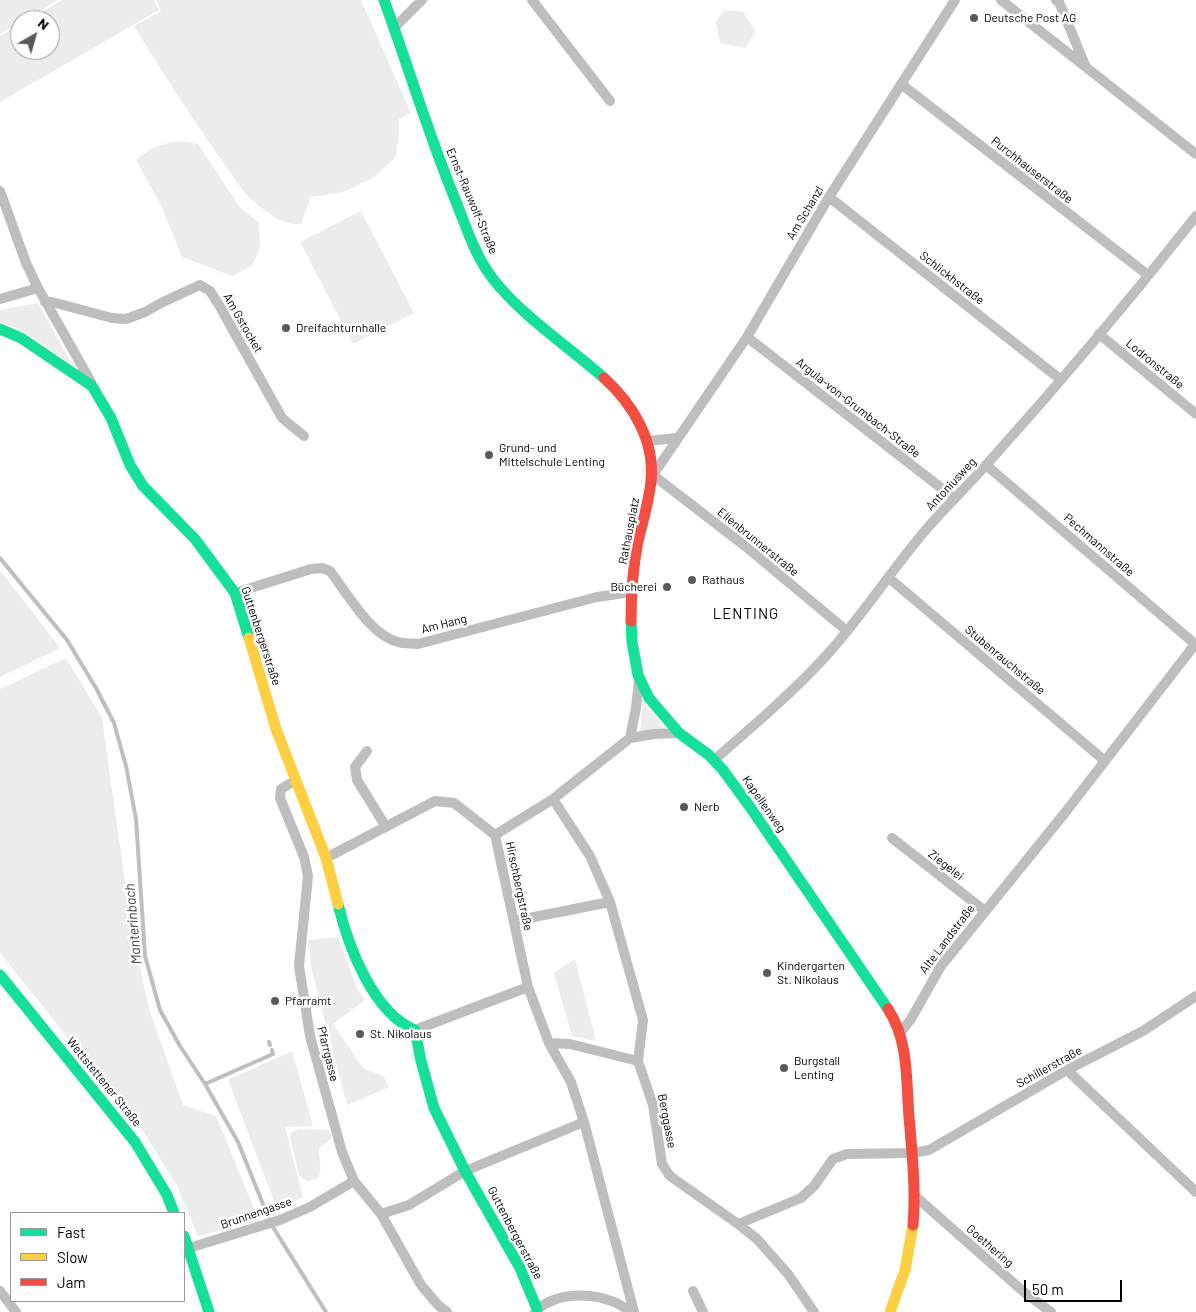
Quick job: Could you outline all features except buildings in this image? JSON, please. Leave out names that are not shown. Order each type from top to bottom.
[{"type":"street","name":"Ernst-Rauwolf-Straße","points":[[384,0],[434,149],[475,248],[493,279],[518,307],[611,383],[627,401],[640,422],[648,441],[653,474]]},
{"type":"street","points":[[394,28],[422,0]]},
{"type":"street","points":[[532,0],[610,101]]},
{"type":"street","name":"Am Schanzl","points":[[653,474],[747,337],[829,197],[955,0]]},
{"type":"street","points":[[1001,0],[1196,154]]},
{"type":"street","points":[[1056,0],[1085,66]]},
{"type":"street","name":"Purchhauserstraße","points":[[901,84],[1148,276]]},
{"type":"street","points":[[0,191],[26,263],[45,302],[92,386]]},
{"type":"street","name":"Schlickhstraße","points":[[829,197],[1060,379]]},
{"type":"street","name":"Antoniusweg","points":[[714,760],[780,702],[824,658],[889,578],[918,538],[986,465],[1148,276],[1196,216]]},
{"type":"street","name":"Am Gstocket","points":[[45,302],[112,318],[126,319],[145,312],[200,285],[210,291],[219,305],[282,418],[304,436]]},
{"type":"street","points":[[0,299],[38,288]]},
{"type":"street","name":"Guttenbergerstraße","points":[[0,329],[21,338],[92,386],[111,418],[130,465],[143,486],[196,540],[235,593],[276,729],[326,858],[342,922],[355,958],[373,990],[386,1008],[405,1026],[416,1030],[421,1061],[434,1108],[465,1171],[520,1268],[536,1311]]},
{"type":"street","name":"Lodronstraße","points":[[1099,334],[1196,414]]},
{"type":"street","name":"Argula-von-Grumbach-Straße","points":[[747,337],[954,498]]},
{"type":"street","points":[[648,441],[677,438]]},
{"type":"street","name":"Pechmannstraße","points":[[986,465],[1196,644]]},
{"type":"street","name":"Rathausplatz","points":[[631,592],[638,543],[653,474]]},
{"type":"street","name":"Ellenbrunnerstraße","points":[[653,474],[745,546],[847,631]]},
{"type":"street","name":"Am Hang","points":[[235,593],[277,579],[322,568],[330,571],[370,624],[382,635],[398,642],[418,644],[597,597],[631,592]]},
{"type":"street","name":"Stubenrauchstraße","points":[[889,578],[1105,761]]},
{"type":"street","name":"Kapellenweg","points":[[631,592],[630,625],[639,679],[662,714],[679,733],[714,760],[749,804],[895,1020],[900,1032]]},
{"type":"street","name":"Alte Landstraße","points":[[900,1032],[911,1020],[941,966],[1196,644]]},
{"type":"street","points":[[630,738],[639,679]]},
{"type":"street","name":"Hirschbergstraße","points":[[632,1312],[584,1122],[571,1082],[550,1043],[528,987],[495,835],[553,799],[630,738],[654,734],[679,733]]},
{"type":"street","points":[[367,751],[355,767],[357,780],[386,827]]},
{"type":"street","name":"Pfarrgasse","points":[[296,780],[281,789],[280,798],[304,857],[308,876],[299,966],[316,1061],[342,1152],[354,1181],[381,1214],[421,1285],[438,1305],[447,1312]]},
{"type":"street","name":"Berggasse","points":[[553,799],[590,856],[610,902],[643,1020],[638,1061],[654,1105],[662,1164],[670,1176],[757,1239],[788,1274],[814,1312]]},
{"type":"street","points":[[326,858],[435,801],[454,803],[495,835]]},
{"type":"street","name":"Ziegelei","points":[[892,838],[985,911]]},
{"type":"street","points":[[514,921],[610,902]]},
{"type":"street","name":"Wettstettener Straße","points":[[0,975],[135,1142],[167,1195],[174,1212]]},
{"type":"street","points":[[416,1030],[528,987]]},
{"type":"street","name":"Schillerstraße","points":[[912,1153],[929,1150],[1067,1070],[1143,1031],[1196,996]]},
{"type":"street","points":[[890,1312],[897,1296],[909,1253],[915,1196],[905,1056],[900,1032]]},
{"type":"street","points":[[550,1043],[570,1044],[638,1061]]},
{"type":"street","points":[[1067,1070],[1196,1192]]},
{"type":"street","points":[[381,1214],[409,1205],[465,1171],[584,1122]]},
{"type":"street","points":[[738,1224],[801,1198],[814,1186],[833,1159],[847,1154],[912,1153]]},
{"type":"street","name":"Brunnengasse","points":[[189,1248],[278,1221],[310,1207],[354,1181]]},
{"type":"street","name":"Goethering","points":[[915,1196],[1025,1293],[1051,1312]]},
{"type":"street","points":[[185,1238],[209,1312]]},
{"type":"street","points":[[0,1291],[16,1312]]},
{"type":"street","points":[[693,1291],[703,1312]]},
{"type":"street","points":[[536,1311],[553,1301],[570,1296],[585,1296],[600,1297],[616,1302],[632,1312]]},
{"type":"shaded area","points":[[0,0],[58,0],[41,10],[10,10],[10,28],[0,34]]},
{"type":"shaded area","points":[[62,0],[154,0],[159,10],[0,102],[0,36],[10,30],[10,60],[60,60],[60,10],[44,10]]},
{"type":"shaded area","points":[[156,0],[361,0],[411,113],[399,119],[399,137],[395,158],[373,178],[343,192],[311,197],[301,224],[287,223],[266,212],[240,187],[185,107],[134,26],[161,11]]},
{"type":"shaded area","points":[[724,10],[743,12],[756,32],[745,48],[720,43],[716,22]]},
{"type":"shaded area","points":[[182,141],[198,144],[239,206],[259,223],[260,247],[252,266],[232,276],[182,257],[161,205],[136,160],[157,146]]},
{"type":"shaded area","points":[[361,211],[414,313],[353,344],[300,242]]},
{"type":"shaded area","points":[[38,303],[73,366],[29,335],[0,322],[0,310]]},
{"type":"shaded area","points":[[0,570],[60,648],[0,677]]},
{"type":"shaded area","points":[[66,658],[102,718],[131,925],[149,1009],[183,1105],[216,1116],[259,1221],[198,1236],[177,1186],[143,1131],[0,953],[0,689]]},
{"type":"shaded area","points":[[643,702],[665,729],[640,732]]},
{"type":"shaded area","points":[[339,937],[356,987],[365,1000],[333,1024],[363,1068],[383,1076],[389,1087],[347,1105],[312,972],[308,940]]},
{"type":"shaded area","points":[[575,959],[596,1041],[572,1036],[554,973]]},
{"type":"shaded area","points":[[292,1051],[313,1126],[285,1127],[303,1197],[277,1209],[228,1080]]},
{"type":"shaded area","points":[[299,1129],[329,1130],[332,1138],[319,1148],[319,1177],[310,1181],[304,1180],[299,1175],[290,1137],[291,1133]]},
{"type":"waterway","name":"Manterinbach","points":[[0,558],[67,640],[96,688],[114,723],[126,766],[136,819],[145,956],[160,1010],[238,1142],[271,1224],[326,1312]]},
{"type":"waterway","points":[[205,1084],[273,1054],[272,1050]]},
{"type":"traffic: fast","points":[[384,0],[437,153],[468,233],[487,271],[518,306],[604,378]]},
{"type":"traffic: fast","points":[[0,329],[21,338],[92,386],[111,418],[130,465],[143,486],[195,539],[235,593],[249,638]]},
{"type":"traffic: fast","points":[[631,621],[632,642],[638,675],[649,698],[679,733],[709,755],[723,770],[888,1009]]},
{"type":"traffic: fast","points":[[338,904],[348,939],[364,976],[387,1009],[400,1021],[415,1030],[421,1061],[434,1108],[465,1171],[520,1268],[537,1309]]},
{"type":"traffic: fast","points":[[0,975],[135,1142],[167,1195],[174,1212]]},
{"type":"traffic: fast","points":[[185,1239],[209,1312]]},
{"type":"traffic: slow","points":[[249,638],[276,729],[326,858],[338,904]]},
{"type":"traffic: slow","points":[[890,1312],[905,1270],[913,1225]]},
{"type":"traffic: jam","points":[[604,378],[624,399],[640,424],[646,438],[651,466],[649,496],[635,561],[631,621]]},
{"type":"traffic: jam","points":[[888,1009],[900,1034],[905,1061],[913,1171],[913,1225]]},
{"type":"place","name":"Deutsche Post AG","points":[[974,18]]},
{"type":"place","name":"Dreifachturnhalle","points":[[286,328]]},
{"type":"place","name":"Grund- und Mittelschule Lenting","points":[[489,455]]},
{"type":"place","name":"Rathaus","points":[[692,580]]},
{"type":"place","name":"Bücherei","points":[[667,587]]},
{"type":"place","name":"Nerb","points":[[684,807]]},
{"type":"place","name":"Kindergarten St. Nikolaus","points":[[767,973]]},
{"type":"place","name":"Pfarramt","points":[[275,1001]]},
{"type":"place","name":"St. Nikolaus","points":[[360,1034]]},
{"type":"place","name":"Burgstall Lenting","points":[[784,1068]]},
{"type":"district","name":"LENTING","points":[[746,614]]}]
